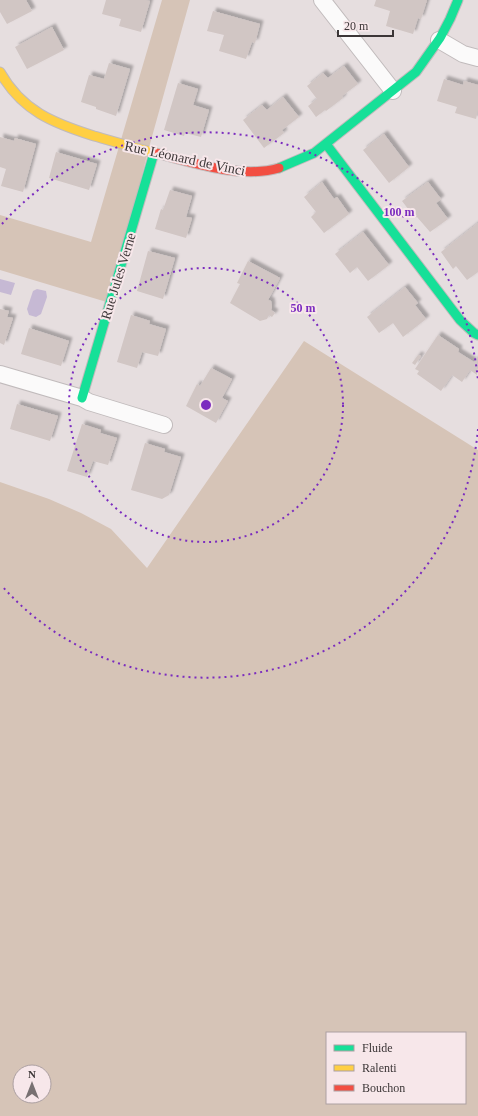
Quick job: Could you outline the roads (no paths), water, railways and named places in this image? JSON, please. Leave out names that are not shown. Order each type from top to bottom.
[{"type":"street","points":[[322,0],[393,91]]},
{"type":"street","name":"Rue Léonard de Vinci","points":[[0,72],[15,95],[25,105],[43,117],[65,127],[154,153],[235,172],[270,170],[297,162],[314,153],[416,72],[428,58],[439,40],[452,17],[458,0]]},
{"type":"street","points":[[439,40],[463,54],[478,58]]},
{"type":"street","points":[[326,144],[460,320],[478,335]]},
{"type":"street","name":"Rue Jules Verne","points":[[82,398],[154,153]]},
{"type":"street","points":[[0,374],[82,398],[89,402],[164,425]]}]
